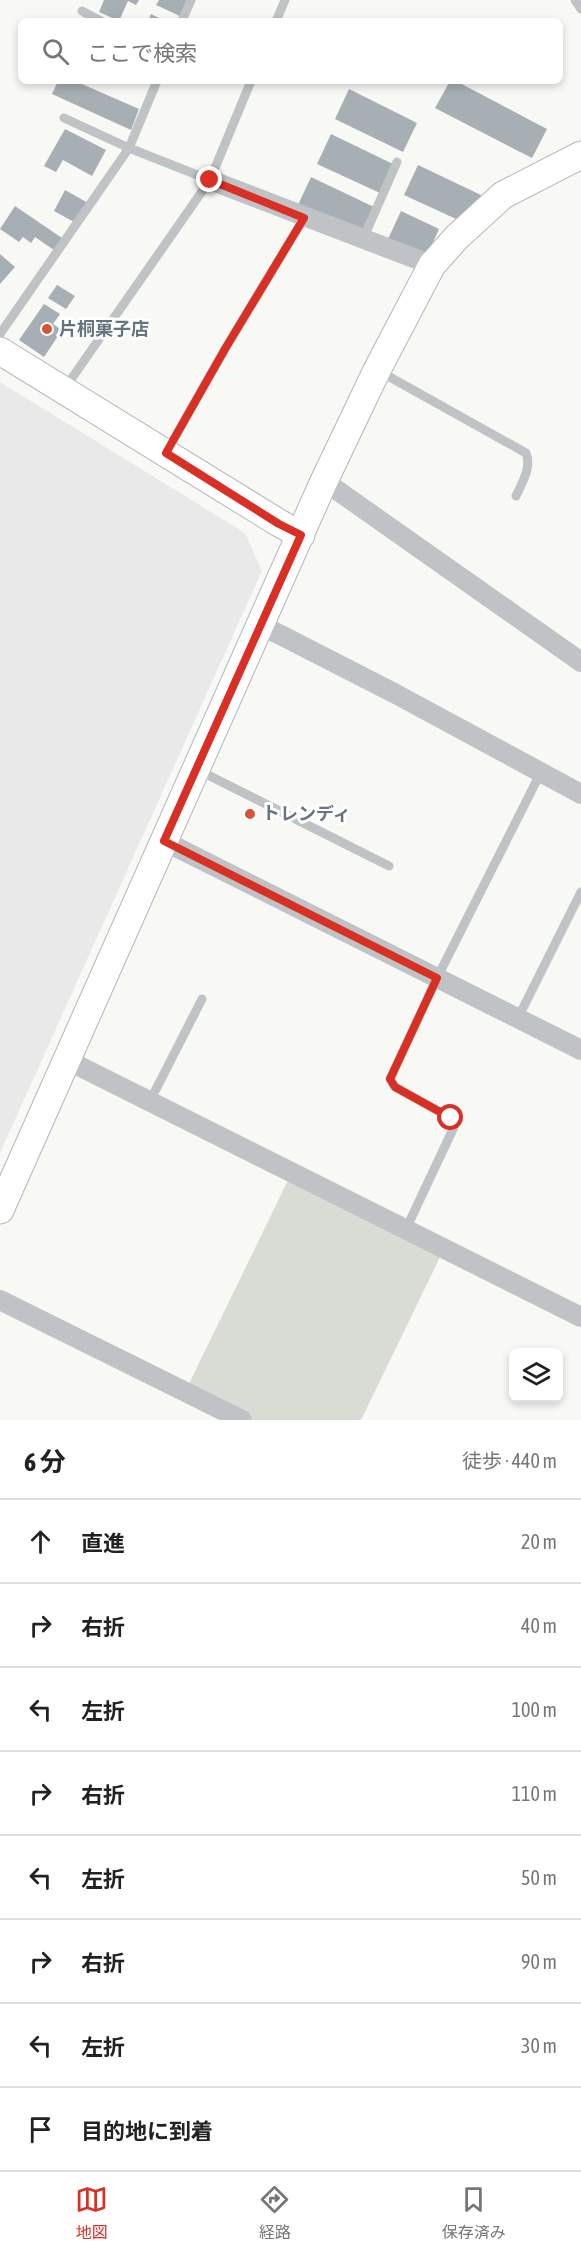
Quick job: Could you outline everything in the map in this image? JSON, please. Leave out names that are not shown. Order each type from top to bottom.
[{"type":"street","points":[[0,1210],[324,481],[377,370],[432,266],[458,237],[503,195],[581,155]]},
{"type":"street","points":[[210,180],[432,266]]},
{"type":"street","points":[[0,351],[279,524],[301,535]]},
{"type":"street","points":[[324,481],[581,662]]},
{"type":"street","points":[[261,625],[394,693],[581,794]]},
{"type":"street","points":[[164,841],[581,1050]]},
{"type":"street","points":[[67,1060],[581,1317]]},
{"type":"street","points":[[0,1300],[242,1420]]},
{"type":"lane","points":[[183,18],[191,0]]},
{"type":"lane","points":[[277,18],[285,0]]},
{"type":"lane","points":[[575,0],[581,9]]},
{"type":"lane","points":[[82,11],[95,18]]},
{"type":"lane","points":[[0,334],[129,148],[156,84]]},
{"type":"lane","points":[[64,390],[210,180],[250,84]]},
{"type":"lane","points":[[64,118],[129,148],[210,180]]},
{"type":"lane","points":[[363,239],[397,162]]},
{"type":"lane","points":[[166,453],[304,218]]},
{"type":"lane","points":[[377,370],[526,453],[529,459],[528,467],[516,496]]},
{"type":"lane","points":[[196,769],[388,866]]},
{"type":"lane","points":[[406,1230],[454,1127],[451,1118],[395,1087],[390,1079],[437,978],[541,772]]},
{"type":"lane","points":[[518,1018],[581,892]]},
{"type":"lane","points":[[150,1101],[202,999]]},
{"type":"shaded area","points":[[0,382],[245,533],[262,571],[0,1153]]},
{"type":"shaded area","points":[[292,1172],[444,1249],[361,1420],[242,1420],[185,1392]]},
{"type":"building","points":[[104,0],[139,0],[136,5],[128,1],[120,18],[112,18],[99,12]]},
{"type":"building","points":[[159,0],[190,0],[182,17],[156,5]]},
{"type":"building","points":[[57,84],[82,84],[139,109],[131,130],[52,94]]},
{"type":"building","points":[[448,84],[462,84],[547,129],[532,158],[435,108]]},
{"type":"building","points":[[349,89],[417,123],[403,152],[335,119]]},
{"type":"building","points":[[65,129],[106,150],[92,176],[63,160],[56,172],[44,166]]},
{"type":"building","points":[[331,134],[393,164],[380,193],[317,164]]},
{"type":"building","points":[[418,165],[481,195],[467,224],[404,195]]},
{"type":"building","points":[[311,177],[374,207],[360,236],[297,207]]},
{"type":"building","points":[[65,190],[88,203],[76,223],[54,211]]},
{"type":"building","points":[[15,206],[62,238],[54,250],[35,237],[31,243],[23,237],[19,242],[0,229]]},
{"type":"building","points":[[401,211],[439,229],[426,258],[387,241]]},
{"type":"building","points":[[0,254],[15,267],[0,284]]},
{"type":"building","points":[[57,285],[75,296],[66,309],[48,298]]},
{"type":"building","points":[[44,304],[60,314],[53,324],[62,330],[44,357],[19,340]]},
{"type":"place","name":"片桐菓子店","points":[[47,329]]},
{"type":"place","name":"トレンディ","points":[[250,814]]},
{"type":"route","points":[[210,180],[304,218],[166,453],[279,524],[301,535],[164,841],[437,978],[390,1079],[395,1087],[451,1118]]}]
